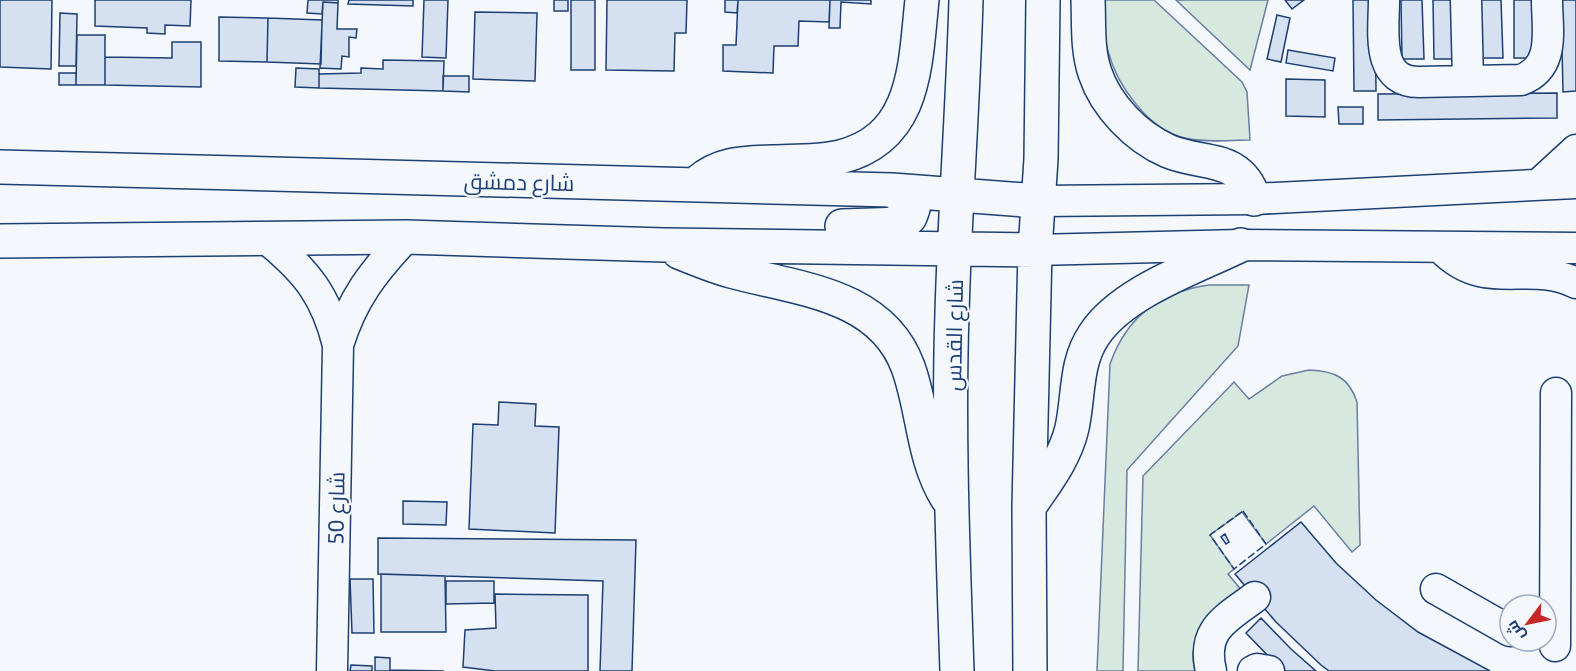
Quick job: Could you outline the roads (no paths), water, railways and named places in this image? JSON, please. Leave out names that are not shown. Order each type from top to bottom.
[{"type":"main road","points":[[695,185],[726,165],[839,157],[873,142],[893,123],[908,100],[914,78],[922,0]]},
{"type":"main road","name":"شارع القدس","points":[[957,671],[952,506],[954,251],[963,127],[966,0]]},
{"type":"main road","points":[[1030,671],[1029,507],[1043,0]]},
{"type":"main road","points":[[1088,0],[1089,45],[1094,72],[1106,98],[1136,130],[1168,151],[1228,166],[1241,174],[1250,185],[1254,199]]},
{"type":"main road","name":"شارع دمشق","points":[[0,167],[892,190],[1038,201]]},
{"type":"main road","points":[[675,245],[729,229],[903,224],[913,209],[909,202],[892,190]]},
{"type":"main road","points":[[0,241],[406,237],[954,251],[1035,250]]},
{"type":"main road","points":[[675,245],[731,271],[841,299],[875,321],[887,332],[907,366],[927,454],[938,483],[952,506]]},
{"type":"main road","points":[[1029,507],[1066,449],[1072,427],[1082,360],[1098,330],[1136,297],[1241,245]]},
{"type":"street","points":[[1384,0],[1384,57],[1396,75],[1411,82],[1521,80],[1536,72],[1542,66],[1548,48],[1547,0]]},
{"type":"street","points":[[1466,0],[1468,81]]},
{"type":"street","points":[[1539,184],[1576,150]]},
{"type":"street","points":[[1038,201],[1254,199],[1576,183]]},
{"type":"street","name":"شارع 50","points":[[332,671],[338,345],[347,315],[363,286],[406,237]]},
{"type":"street","name":"شارع 50","points":[[268,240],[307,276],[322,297],[338,345]]},
{"type":"street","points":[[1035,250],[1241,245],[1576,248]]},
{"type":"street","points":[[1441,248],[1462,266],[1487,274],[1546,274],[1576,283]]},
{"type":"street","points":[[1556,393],[1556,593]]},
{"type":"street","points":[[1436,589],[1498,623]]},
{"type":"street","points":[[1215,665],[1209,642],[1212,632],[1255,597]]},
{"type":"street","points":[[1253,671],[1257,669],[1269,671]]}]
